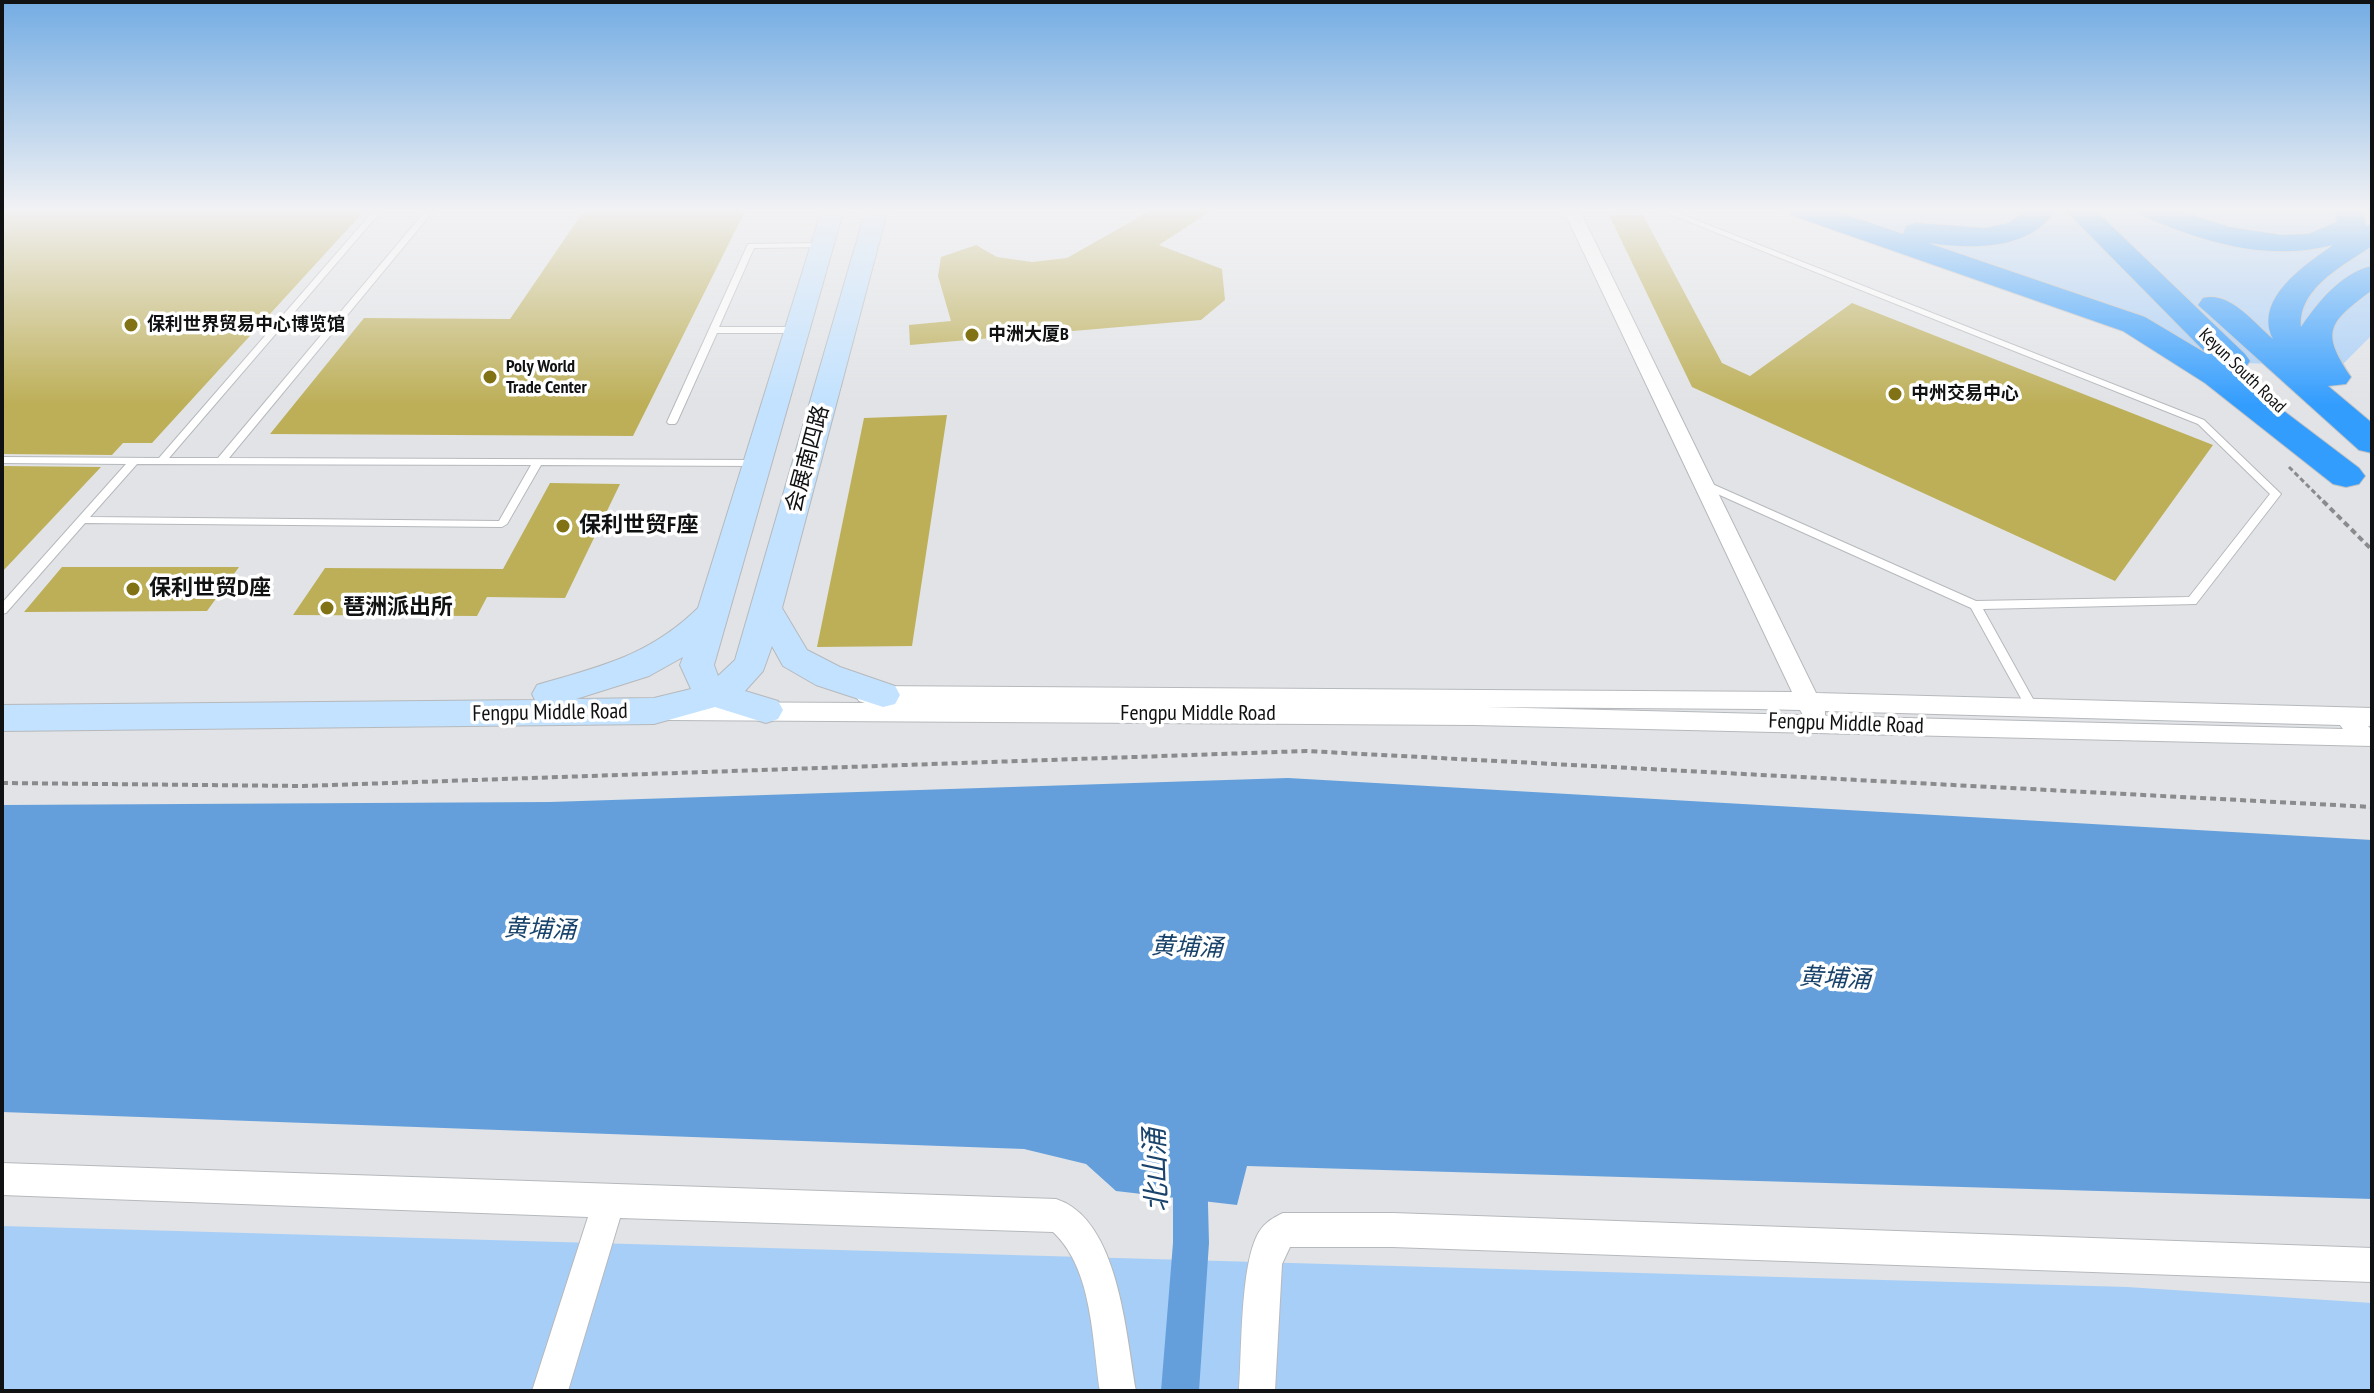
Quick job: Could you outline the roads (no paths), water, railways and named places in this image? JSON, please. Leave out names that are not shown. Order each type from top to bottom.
[{"type":"highway","points":[[1989,274],[2134,324],[2182,351],[2359,488]]},
{"type":"highway","name":"Keyun South Road","points":[[2143,274],[2359,488]]},
{"type":"highway","name":"Keyun South Road","points":[[2182,274],[2224,315],[2372,440]]},
{"type":"highway","points":[[2318,274],[2292,296],[2284,309],[2283,322],[2301,355],[2351,407],[2372,440]]},
{"type":"highway","points":[[2351,407],[2345,391],[2317,352],[2315,331],[2331,306],[2372,275]]},
{"type":"street","points":[[766,710],[717,694],[699,677],[697,665],[813,274]]},
{"type":"street","name":"会展南四路","points":[[654,711],[717,694],[745,674],[767,609],[859,274]]},
{"type":"street","points":[[1603,274],[1813,712]]},
{"type":"street","points":[[767,609],[795,658],[828,676],[883,695]]},
{"type":"street","points":[[549,694],[644,666],[694,633],[714,611]]},
{"type":"street","name":"Fengpu Middle Road","points":[[2,695],[883,695],[1813,712],[2365,739],[2346,716]]},
{"type":"street","name":"Fengpu Middle Road","points":[[2,718],[766,710],[1458,716],[2032,708],[2372,717]]},
{"type":"street","points":[[2,1179],[609,1202],[1040,1213],[1062,1217],[1081,1237],[1096,1279],[1118,1391]]},
{"type":"street","points":[[550,1391],[609,1202]]},
{"type":"street","points":[[1257,1391],[1265,1264],[1271,1243],[1283,1230],[1393,1230],[2372,1265]]},
{"type":"lane","points":[[162,460],[323,274]]},
{"type":"lane","points":[[221,461],[377,274]]},
{"type":"lane","points":[[672,422],[739,274]]},
{"type":"lane","points":[[1706,485],[1975,605],[2192,601],[2276,494],[2201,422],[1826,274]]},
{"type":"lane","points":[[714,330],[797,330]]},
{"type":"lane","points":[[2,460],[756,463]]},
{"type":"lane","points":[[2,610],[135,460]]},
{"type":"lane","points":[[82,520],[502,524],[538,462]]},
{"type":"lane","points":[[1975,605],[2032,708]]},
{"type":"water","name":"黄埔涌","points":[[1288,778],[2372,840],[2372,1199],[1247,1166],[1237,1205],[1116,1191],[1086,1164],[1024,1149],[2,1112],[2,805],[550,802]]},
{"type":"waterway","name":"北山涌","points":[[1180,1391],[1191,1243],[1190,1166]]},
{"type":"place","name":"保利世界贸易中心博览馆","points":[[131,325]]},
{"type":"place","name":"中洲大厦B","points":[[972,335]]},
{"type":"place","name":"Poly World Trade Center","points":[[490,377]]},
{"type":"place","name":"中州交易中心","points":[[1895,394]]},
{"type":"place","name":"保利世贸F座","points":[[563,526]]},
{"type":"place","name":"保利世贸D座","points":[[133,589]]},
{"type":"place","name":"琶洲派出所","points":[[327,608]]}]
